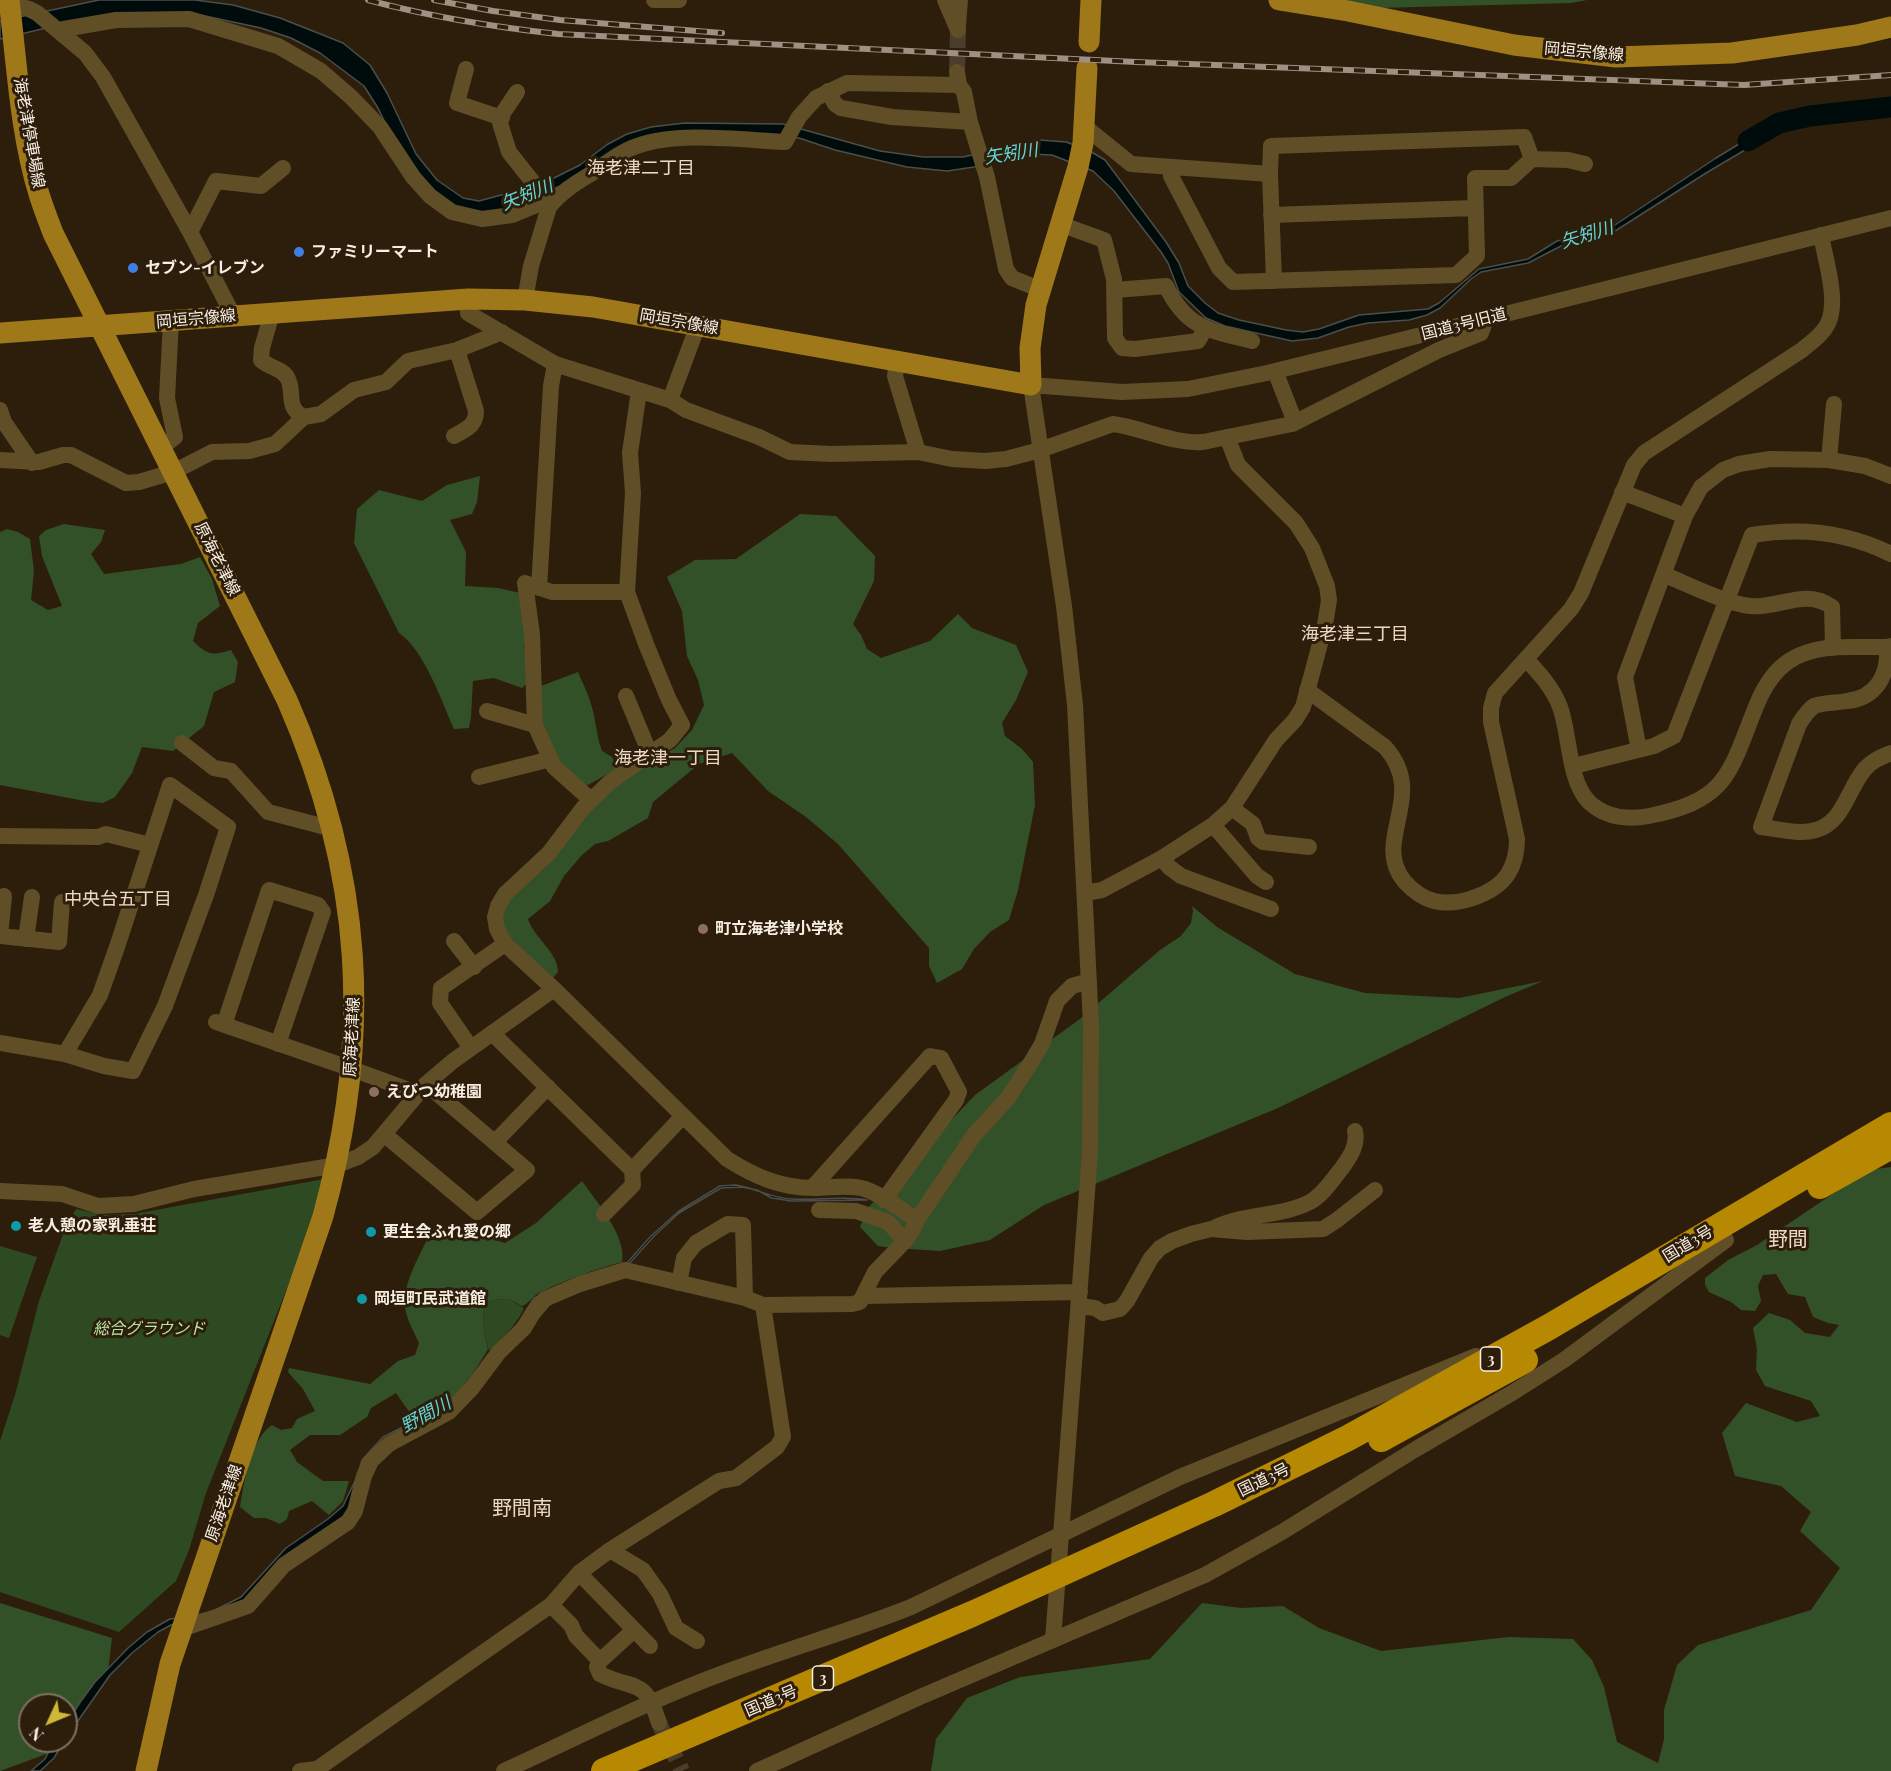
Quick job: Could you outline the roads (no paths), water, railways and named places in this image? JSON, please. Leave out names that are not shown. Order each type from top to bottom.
[{"type":"highway","name":"国道3号","points":[[642,1771],[1039,1593],[1348,1438],[1549,1327],[1891,1125]]},
{"type":"highway","name":"国道3号","points":[[1077,1575],[1228,1516],[1419,1419],[1512,1368],[1726,1240],[1891,1146]]},
{"type":"highway","name":"国道3号","points":[[604,1771],[1039,1593]]},
{"type":"main road","name":"海老津停車場線","points":[[9,0],[24,124],[38,192],[53,233],[99,327]]},
{"type":"main road","points":[[1089,42],[1090,0]]},
{"type":"main road","name":"岡垣宗像線","points":[[1279,0],[1374,9],[1514,45],[1616,57],[1732,53],[1857,35],[1891,27]]},
{"type":"main road","points":[[1031,386],[1030,348],[1039,289],[1078,167],[1084,135],[1087,68]]},
{"type":"main road","name":"岡垣宗像線","points":[[0,333],[468,299],[525,300],[593,307],[1031,386]]},
{"type":"main road","name":"原海老津線","points":[[99,327],[287,700],[315,769],[333,830],[346,896],[354,991],[352,1069],[337,1165],[323,1216],[182,1629],[161,1696],[146,1771]]},
{"type":"street","points":[[654,0],[679,0]]},
{"type":"street","points":[[945,0],[958,30],[960,0]]},
{"type":"street","points":[[0,1],[37,13],[85,53],[103,77],[190,232],[233,315]]},
{"type":"street","points":[[58,30],[116,20],[189,19],[278,46],[321,71],[351,97],[380,127],[413,177],[430,196],[452,212],[482,219],[512,215],[545,205],[620,154],[637,146],[678,139],[707,138],[785,142],[799,117],[816,98],[848,83],[958,79],[964,92],[970,122],[987,177],[1006,269],[1012,278],[1039,289]]},
{"type":"street","points":[[466,69],[457,103],[502,118]]},
{"type":"street","points":[[828,91],[835,104],[841,108],[892,117],[970,122]]},
{"type":"street","points":[[517,92],[500,123],[509,152],[532,181],[545,205],[525,300]]},
{"type":"street","points":[[1084,135],[1131,164],[1270,174]]},
{"type":"street","points":[[1274,281],[1271,146],[1524,138],[1532,159]]},
{"type":"street","points":[[1170,168],[1171,176],[1219,268],[1233,282],[1456,275],[1477,256],[1475,178],[1511,178],[1532,159],[1568,160],[1586,165]]},
{"type":"street","points":[[190,232],[216,181],[261,186],[283,168]]},
{"type":"street","points":[[1271,216],[1475,208]]},
{"type":"street","name":"国道3号旧道","points":[[1031,386],[1155,392],[1188,389],[1275,371],[1891,218]]},
{"type":"street","points":[[1060,224],[1104,240],[1115,290],[1115,338],[1122,348],[1135,349],[1198,341],[1205,329]]},
{"type":"street","points":[[1307,690],[1385,747],[1393,756],[1400,770],[1403,784],[1393,847],[1394,861],[1400,875],[1414,891],[1434,901],[1450,903],[1468,899],[1498,885],[1508,874],[1516,855],[1517,839],[1491,722],[1491,708],[1495,693],[1571,609],[1581,593],[1634,465],[1655,445],[1743,390],[1820,335],[1830,319],[1832,294],[1821,235]]},
{"type":"street","points":[[1115,290],[1166,286],[1173,300],[1205,329],[1251,341]]},
{"type":"street","points":[[468,299],[468,313],[555,364],[670,400],[686,410],[759,437],[790,452],[831,454],[918,452],[952,459],[985,461],[1006,459],[1040,450],[1113,424],[1188,443],[1295,422],[1439,350],[1481,333],[1486,319]]},
{"type":"street","points":[[272,313],[261,360],[288,377],[294,408],[304,417]]},
{"type":"street","points":[[161,448],[175,437],[167,398],[171,321]]},
{"type":"street","points":[[670,400],[698,325]]},
{"type":"street","points":[[0,460],[32,463],[71,455],[126,483],[139,482],[173,472],[212,452],[249,452],[275,444],[304,417],[321,414],[354,390],[386,381],[408,361],[457,350],[502,332]]},
{"type":"street","points":[[454,436],[476,420],[476,411],[457,350]]},
{"type":"street","points":[[897,361],[895,376],[918,452]]},
{"type":"street","points":[[539,588],[551,386],[555,364]]},
{"type":"street","points":[[1275,371],[1295,422]]},
{"type":"street","points":[[1031,386],[1064,606],[1075,705],[1091,1067],[1090,1153],[1053,1640]]},
{"type":"street","points":[[639,391],[630,453],[633,493],[627,592],[646,644],[682,726],[670,740],[610,782],[591,800],[549,853],[505,894],[495,917],[497,929],[505,944],[727,1159],[748,1173],[774,1183],[812,1188],[865,1189],[917,1220]]},
{"type":"street","points":[[1829,460],[1834,404]]},
{"type":"street","points":[[0,410],[4,422],[32,463]]},
{"type":"street","points":[[1085,892],[1102,890],[1162,858],[1213,825],[1232,808],[1276,740],[1303,707],[1325,625],[1329,600],[1327,586],[1312,548],[1296,523],[1238,465],[1227,437]]},
{"type":"street","points":[[1638,750],[1625,677],[1665,575],[1685,516],[1701,487],[1711,478],[1731,467],[1770,459],[1829,460],[1865,466],[1891,476]]},
{"type":"street","points":[[1622,492],[1685,516]]},
{"type":"street","points":[[1574,766],[1654,746],[1674,736],[1752,535],[1778,531],[1809,531],[1848,537],[1891,554]]},
{"type":"street","points":[[1665,575],[1747,606],[1762,606],[1806,598],[1823,601],[1832,607],[1833,648]]},
{"type":"street","points":[[591,800],[554,767],[535,725],[532,634],[525,583],[552,592],[627,592]]},
{"type":"street","points":[[1526,659],[1541,676],[1561,708],[1580,789],[1588,801],[1610,815],[1640,818],[1701,800],[1728,774],[1762,692],[1772,676],[1789,661],[1808,651],[1889,647],[1886,671],[1881,682],[1870,693],[1862,698],[1813,707],[1805,714],[1799,724],[1761,827],[1803,832],[1817,830],[1828,825],[1836,816],[1865,768],[1876,759],[1891,753]]},
{"type":"street","points":[[626,696],[650,754]]},
{"type":"street","points":[[487,711],[535,725]]},
{"type":"street","points":[[182,743],[214,768],[231,771],[268,812],[333,830]]},
{"type":"street","points":[[479,777],[551,759]]},
{"type":"street","points":[[0,1043],[65,1054],[104,1066],[133,1071],[165,1006],[206,895],[228,827],[170,785],[100,995],[65,1054]]},
{"type":"street","points":[[1232,808],[1253,824],[1258,838],[1263,842],[1309,847]]},
{"type":"street","points":[[1213,825],[1257,876],[1266,882]]},
{"type":"street","points":[[0,836],[98,837],[106,834],[150,845]]},
{"type":"street","points":[[1162,858],[1181,876],[1271,909]]},
{"type":"street","points":[[278,1044],[323,912],[318,905],[269,890],[220,1024],[278,1044],[352,1069],[422,1088],[495,1142],[527,1170],[477,1212],[385,1135]]},
{"type":"street","points":[[4,896],[0,936],[26,939],[58,942],[62,902]]},
{"type":"street","points":[[26,939],[32,897]]},
{"type":"street","points":[[454,941],[474,967]]},
{"type":"street","points":[[471,1048],[440,1003],[441,988],[505,944]]},
{"type":"street","points":[[182,1629],[248,1606],[284,1564],[348,1522],[355,1511],[364,1476],[371,1461],[389,1444],[449,1412],[472,1388],[499,1352],[524,1328],[532,1313],[545,1299],[625,1269],[745,1298],[763,1305],[860,1302],[875,1272],[912,1231],[917,1220],[974,1136],[1008,1098],[1042,1044],[1057,1000],[1072,986],[1089,981]]},
{"type":"street","points":[[0,1191],[62,1194],[98,1206],[134,1204],[194,1189],[337,1165],[358,1157],[373,1147],[422,1088],[471,1048],[554,989]]},
{"type":"street","points":[[492,1034],[632,1170],[633,1185],[604,1214]]},
{"type":"street","points":[[812,1188],[930,1056],[941,1058],[959,1092],[956,1100],[884,1200]]},
{"type":"street","points":[[495,1142],[548,1087]]},
{"type":"street","points":[[632,1170],[682,1117]]},
{"type":"street","points":[[864,1296],[1079,1299],[1104,1312],[1120,1309],[1127,1301],[1151,1258],[1160,1248],[1221,1224],[1280,1212],[1311,1201],[1328,1186],[1351,1157],[1355,1147],[1355,1131]]},
{"type":"street","points":[[1211,1229],[1247,1232],[1323,1228],[1337,1221],[1375,1190]]},
{"type":"street","points":[[819,1210],[856,1211],[877,1218],[888,1222],[905,1240]]},
{"type":"street","points":[[679,1283],[684,1258],[696,1243],[728,1224],[743,1225],[745,1298]]},
{"type":"street","points":[[757,1771],[920,1697],[1204,1575],[1282,1532],[1564,1360],[1726,1240]]},
{"type":"street","points":[[300,1771],[317,1769],[550,1605],[579,1573],[610,1550],[719,1481],[735,1478],[781,1443],[783,1437],[763,1305]]},
{"type":"street","points":[[504,1771],[652,1702],[727,1671],[869,1624],[911,1607],[1062,1532],[1180,1477],[1549,1327]]},
{"type":"street","points":[[610,1550],[643,1570],[660,1594],[676,1628],[697,1641]]},
{"type":"street","points":[[579,1573],[650,1646]]},
{"type":"street","points":[[550,1605],[571,1625],[576,1636],[600,1661]]},
{"type":"street","points":[[634,1630],[600,1661],[597,1667],[600,1674],[644,1689],[652,1702],[659,1723]]},
{"type":"water","points":[[99,0],[195,0],[233,5],[280,18],[343,43],[370,65],[387,93],[416,154],[437,180],[463,198],[479,201],[542,184],[580,165],[608,144],[627,134],[651,127],[685,123],[783,124],[880,151],[923,157],[963,157],[1039,140],[1066,142],[1088,150],[1105,160],[1166,242],[1179,263],[1188,286],[1205,303],[1218,313],[1239,320],[1303,332],[1359,315],[1428,309],[1439,303],[1479,269],[1528,259],[1557,241],[1609,229],[1772,124],[1772,134],[1612,233],[1561,246],[1528,263],[1481,272],[1440,308],[1427,315],[1409,320],[1368,323],[1318,338],[1292,341],[1225,326],[1206,318],[1179,292],[1168,263],[1161,252],[1114,191],[1093,171],[1052,155],[1029,154],[947,171],[907,167],[835,150],[799,138],[775,135],[674,134],[525,202],[497,212],[476,213],[455,208],[433,192],[392,137],[364,86],[320,53],[291,38],[261,28],[196,14],[79,20],[0,39],[0,21]]},
{"type":"water","name":"野間川","points":[[736,1185],[752,1189],[721,1188],[679,1213],[628,1265],[543,1296],[461,1398],[387,1439],[345,1515],[251,1597],[203,1619],[171,1625],[158,1632],[110,1675],[78,1721],[78,1706],[95,1682],[147,1632],[170,1619],[213,1611],[241,1597],[286,1548],[343,1506],[357,1477],[362,1460],[383,1437],[441,1408],[461,1393],[519,1322],[534,1298],[627,1263],[650,1237],[679,1211],[720,1186]]},
{"type":"water","points":[[760,1192],[791,1199],[867,1200],[791,1201],[772,1198]]},
{"type":"water","points":[[48,1753],[57,1753],[40,1771],[31,1771],[45,1759]]},
{"type":"waterway","name":"矢矧川","points":[[1748,141],[1779,123],[1810,116],[1891,107]]},
{"type":"tunnel","points":[[957,72],[958,30]]},
{"type":"tunnel","points":[[659,1723],[682,1771]]},
{"type":"railway","points":[[368,0],[463,21],[558,34],[1136,62],[1744,85],[1891,75]]},
{"type":"railway","points":[[434,0],[560,20],[722,33]]},
{"type":"place","name":"ファミリーマート","points":[[299,252]]},
{"type":"place","name":"セブン-イレブン","points":[[133,268]]},
{"type":"place","name":"町立海老津小学校","points":[[703,929]]},
{"type":"place","name":"えびつ幼稚園","points":[[374,1092]]},
{"type":"place","name":"老人憩の家乳垂荘","points":[[16,1226]]},
{"type":"place","name":"更生会ふれ愛の郷","points":[[371,1232]]},
{"type":"place","name":"岡垣町民武道館","points":[[362,1299]]},
{"type":"district","name":"海老津二丁目","points":[[641,168]]},
{"type":"district","name":"海老津三丁目","points":[[1355,634]]},
{"type":"district","name":"海老津一丁目","points":[[668,758]]},
{"type":"district","name":"中央台五丁目","points":[[118,899]]},
{"type":"district","name":"野間","points":[[1788,1240]]},
{"type":"district","name":"野間南","points":[[522,1509]]},
{"type":"park label","name":"総合グラウンド","points":[[149,1329]]}]
